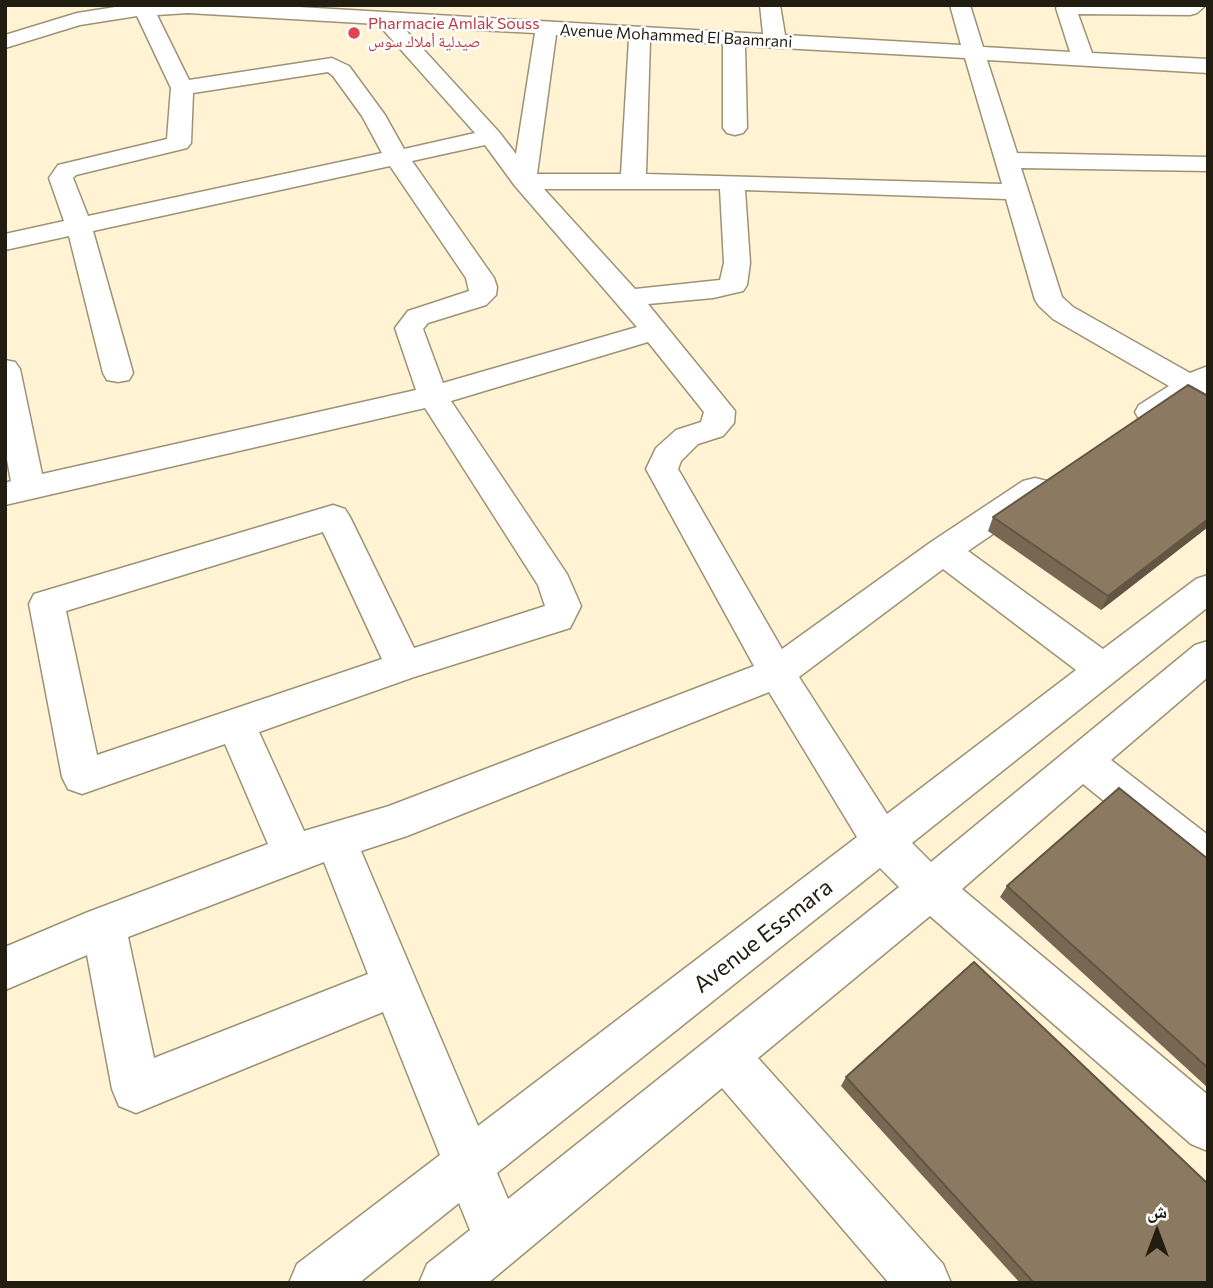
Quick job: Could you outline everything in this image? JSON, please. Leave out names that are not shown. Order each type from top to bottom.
[{"type":"street","points":[[770,5],[775,42]]},
{"type":"street","points":[[960,5],[1046,293],[1055,307],[1202,386]]},
{"type":"street","points":[[1083,59],[1066,8],[1190,9],[1196,5]]},
{"type":"street","name":"Avenue Mohammed El Baamrani","points":[[5,41],[77,19],[135,7],[188,6],[385,19],[435,13],[546,29],[1208,66]]},
{"type":"street","points":[[118,373],[79,226],[61,178],[67,170],[176,145],[180,139],[182,88],[135,7]]},
{"type":"street","points":[[385,19],[492,136],[524,181],[628,298],[720,411],[718,423],[712,429],[687,437],[667,456],[662,469],[777,673],[883,843],[930,889],[1208,1126]]},
{"type":"street","points":[[524,181],[546,29]]},
{"type":"street","points":[[632,181],[640,35]]},
{"type":"street","points":[[734,40],[735,128]]},
{"type":"street","points":[[182,88],[318,66],[338,67],[373,115],[397,158],[480,278],[482,295],[418,317],[412,323],[410,336],[433,396],[555,583],[563,606],[557,618],[404,666],[82,777],[47,604],[333,517],[404,666]]},
{"type":"street","points":[[5,242],[492,136]]},
{"type":"street","points":[[1008,159],[1208,164]]},
{"type":"street","points":[[524,181],[732,182],[1018,192]]},
{"type":"street","points":[[628,298],[724,289],[733,285],[737,263],[732,182]]},
{"type":"street","points":[[5,369],[17,491],[433,396],[654,331]]},
{"type":"street","points":[[1123,431],[1202,386]]},
{"type":"street","points":[[5,969],[104,926],[293,853],[392,822],[777,673],[943,551],[1066,468]]},
{"type":"street","points":[[943,551],[1104,670]]},
{"type":"street","name":"Avenue Essmara","points":[[316,1283],[1208,588]]},
{"type":"street","points":[[446,1283],[930,889],[1208,655]]},
{"type":"street","points":[[236,725],[293,853]]},
{"type":"street","points":[[1083,760],[1208,860]]},
{"type":"street","points":[[336,840],[499,1240]]},
{"type":"street","points":[[104,926],[136,1089],[395,985]]},
{"type":"street","points":[[725,1056],[924,1283]]},
{"type":"building","points":[[1188,385],[1208,396],[1208,519],[1108,596],[993,517]]},
{"type":"building","points":[[1119,788],[1208,859],[1208,1068],[1007,886]]},
{"type":"building","points":[[974,962],[1208,1184],[1208,1283],[1034,1283],[846,1077]]},
{"type":"place","name":"Pharmacie Amlak Souss صيدلية أملاك سوس","points":[[354,33]]}]
